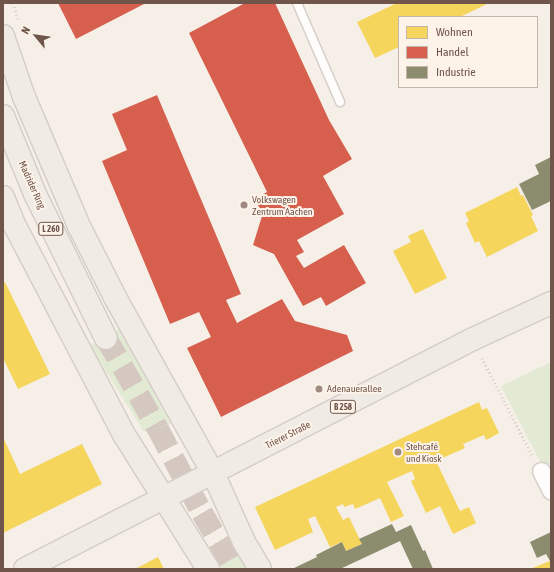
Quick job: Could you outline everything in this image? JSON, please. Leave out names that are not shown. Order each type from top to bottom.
[{"type":"main road","points":[[3,36],[30,112],[79,226],[116,299],[213,472],[244,542],[260,569]]},
{"type":"main road","name":"Madrider Ring","points":[[3,116],[36,196],[106,338]]},
{"type":"main road","points":[[3,197],[15,226],[125,436],[208,569]]},
{"type":"main road","name":"Trierer Straße","points":[[25,569],[473,340],[551,303]]},
{"type":"street","points":[[541,471],[551,491]]},
{"type":"lane","points":[[297,3],[340,102]]},
{"type":"path","points":[[473,340],[541,471]]},
{"type":"green space","points":[[119,327],[171,424],[144,432],[88,343],[99,344],[114,337]]},
{"type":"green space","points":[[551,362],[551,463],[543,467],[501,386]]},
{"type":"green space","points":[[228,538],[247,569],[222,569],[209,549]]},
{"type":"building: Wohnen","points":[[397,3],[489,3],[462,16],[398,16],[398,47],[375,58],[357,22]]},
{"type":"building: Wohnen","points":[[517,187],[521,196],[523,195],[533,215],[531,216],[538,231],[487,257],[479,241],[475,243],[466,223],[469,221],[465,213]]},
{"type":"building: Wohnen","points":[[423,229],[447,278],[415,294],[393,251],[411,242],[408,236]]},
{"type":"building: Wohnen","points":[[5,282],[50,374],[18,389],[3,358],[3,283]]},
{"type":"building: Wohnen","points":[[479,402],[482,410],[487,408],[499,433],[486,440],[484,435],[463,444],[465,448],[436,461],[460,511],[469,507],[476,523],[453,534],[440,506],[426,513],[411,481],[415,479],[412,471],[387,482],[404,516],[391,522],[380,498],[355,509],[353,504],[344,507],[343,504],[336,507],[343,520],[349,517],[362,544],[346,551],[342,542],[330,547],[315,516],[308,519],[313,532],[275,550],[255,507]]},
{"type":"building: Wohnen","points":[[3,437],[20,474],[82,444],[102,484],[3,533]]},
{"type":"building: Wohnen","points":[[158,557],[164,569],[135,569]]},
{"type":"building: Wohnen","points":[[550,561],[551,569],[530,569]]},
{"type":"building: Handel","points":[[58,3],[146,3],[76,39]]},
{"type":"building: Handel","points":[[245,3],[275,3],[329,120],[352,159],[323,176],[344,214],[297,240],[304,252],[296,256],[304,268],[344,245],[366,283],[326,306],[321,297],[303,306],[274,254],[253,245],[263,213],[254,199],[267,192],[189,33]]},
{"type":"building: Handel","points":[[157,95],[241,294],[226,300],[237,323],[282,299],[295,321],[347,335],[353,351],[221,417],[187,348],[211,337],[199,312],[170,324],[102,161],[127,150],[112,114]]},
{"type":"building: Industrie","points":[[551,157],[551,201],[532,210],[519,184],[539,174],[535,165]]},
{"type":"building: Industrie","points":[[392,524],[396,532],[411,525],[423,551],[425,550],[433,569],[413,569],[400,541],[340,569],[292,569],[317,557],[316,555],[342,542],[346,551],[362,544],[359,539]]},
{"type":"building: Industrie","points":[[551,532],[551,561],[546,554],[537,558],[530,542]]},
{"type":"tunnel","points":[[106,338],[158,429],[202,513],[235,569]]},
{"type":"place","name":"Volkswagen Zentrum Aachen","points":[[244,205]]},
{"type":"place","name":"Adenauerallee","points":[[319,389]]},
{"type":"place","name":"Stehcafé und Kiosk","points":[[398,452]]}]
